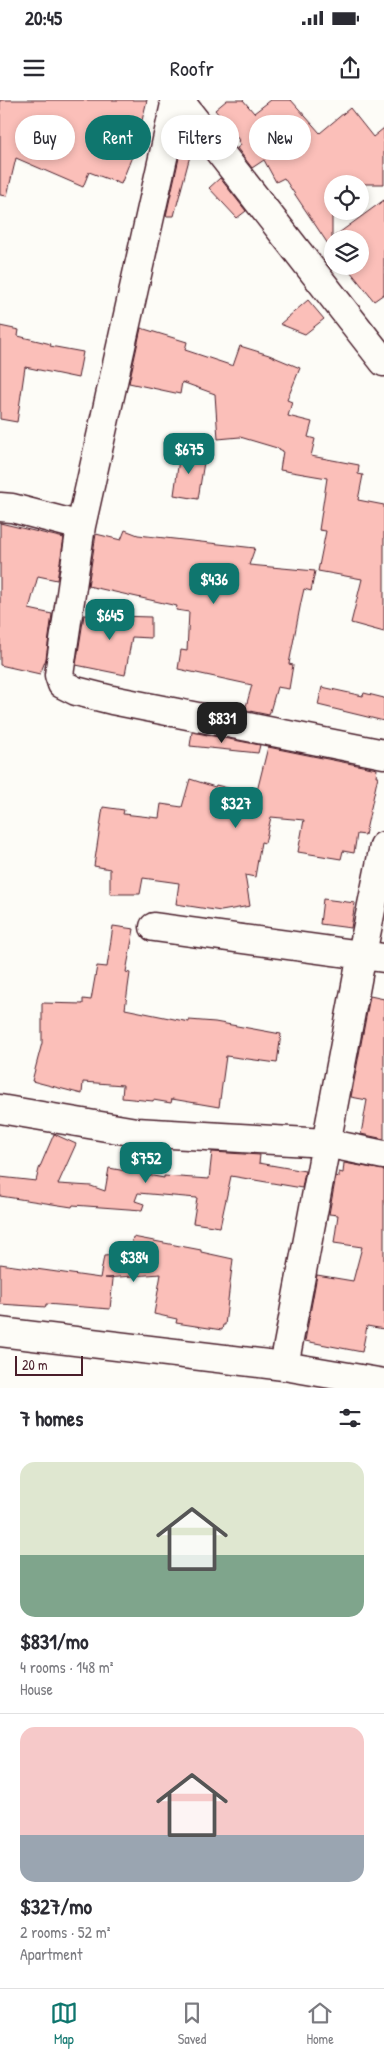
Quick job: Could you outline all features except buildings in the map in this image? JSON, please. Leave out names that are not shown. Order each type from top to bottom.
[{"type":"street","points":[[173,101],[384,362]]},
{"type":"street","points":[[173,101],[81,526],[61,659],[60,675],[62,684],[112,700],[384,754]]},
{"type":"street","points":[[0,507],[12,508],[81,526]]},
{"type":"street","points":[[284,1366],[326,1143],[373,956],[384,846]]},
{"type":"street","points":[[154,927],[373,956]]},
{"type":"street","points":[[0,1109],[136,1132],[326,1143],[384,1155]]},
{"type":"street","points":[[0,1332],[284,1366],[384,1383]]}]
